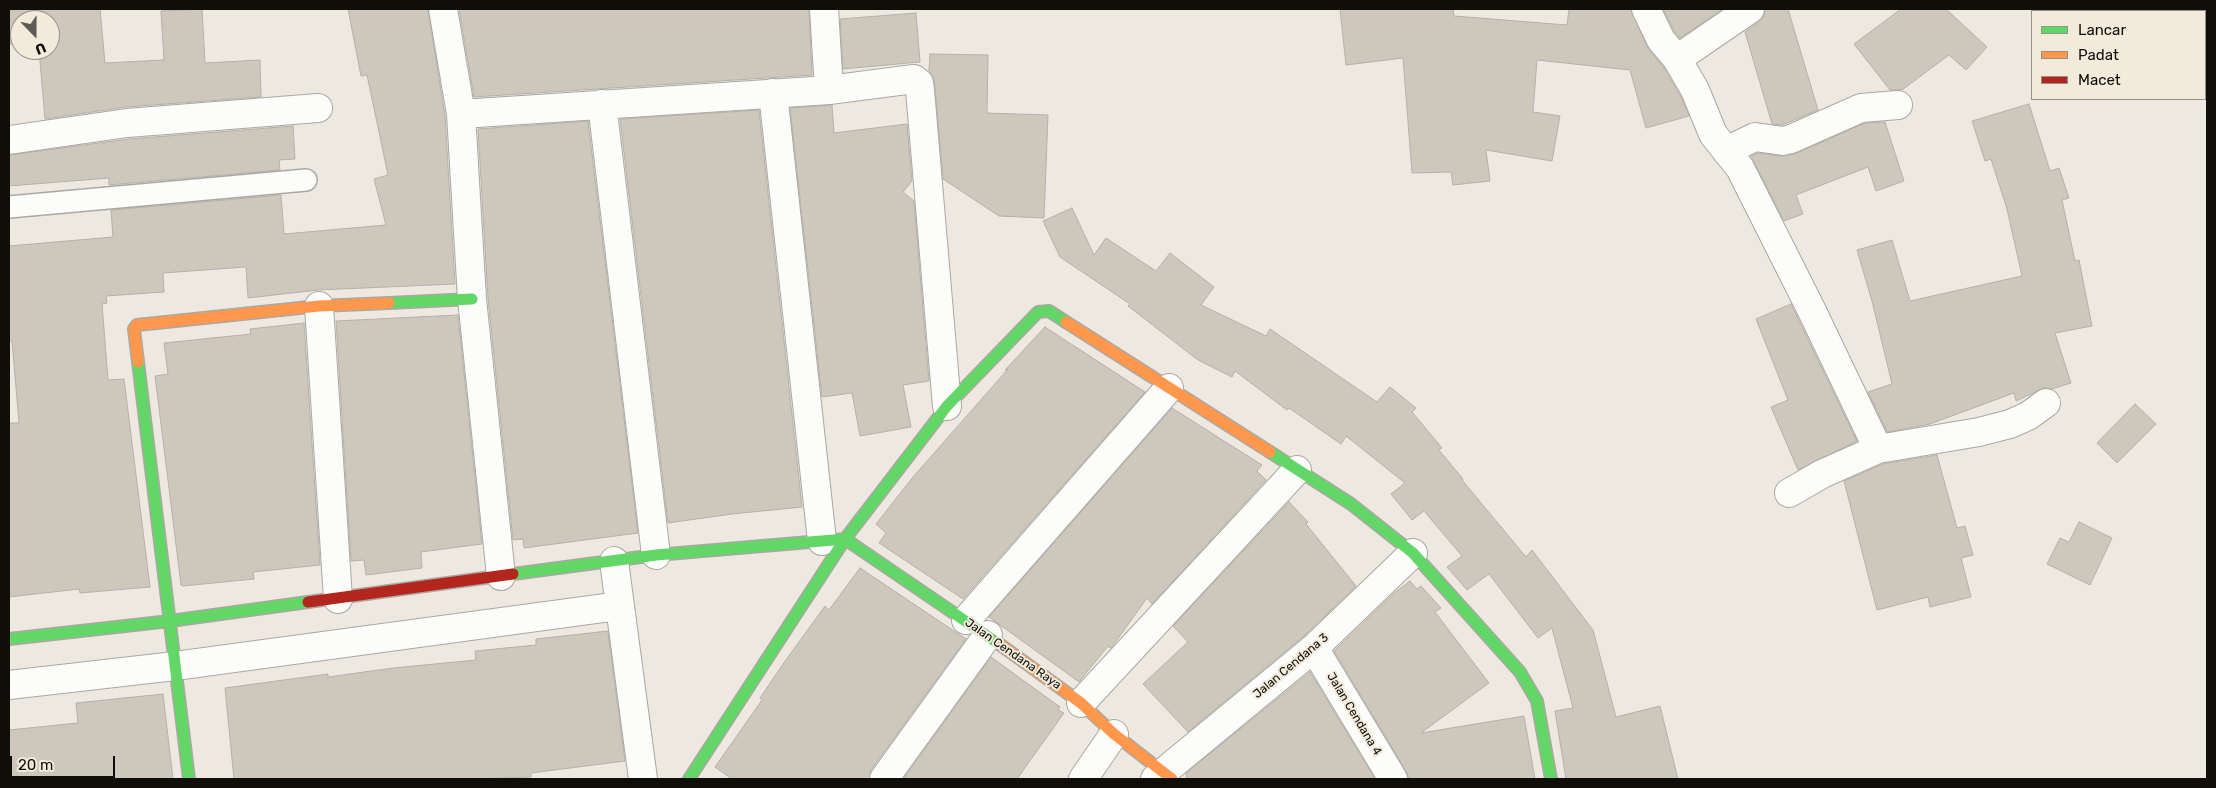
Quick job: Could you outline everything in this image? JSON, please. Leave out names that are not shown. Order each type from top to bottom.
[{"type":"street","points":[[443,9],[461,114],[472,299],[501,576]]},
{"type":"street","points":[[824,9],[829,90]]},
{"type":"street","points":[[1646,9],[1661,40],[1677,59],[1695,90],[1713,134],[1740,168],[1812,311],[1878,449]]},
{"type":"street","points":[[1677,59],[1750,9]]},
{"type":"street","points":[[461,114],[772,92],[829,90],[914,79],[919,83],[947,406]]},
{"type":"street","points":[[772,92],[833,540]]},
{"type":"street","points":[[602,104],[656,555]]},
{"type":"street","points":[[1726,150],[1756,138],[1791,140],[1861,108],[1898,104]]},
{"type":"street","points":[[9,140],[127,123],[318,108]]},
{"type":"street","points":[[189,779],[134,329],[137,325],[142,324],[319,306],[472,299]]},
{"type":"street","points":[[319,306],[338,598]]},
{"type":"street","points":[[689,779],[833,540],[947,406],[1038,312],[1044,310],[1049,311],[1351,504],[1413,553],[1520,672],[1536,701],[1551,779]]},
{"type":"street","points":[[884,779],[977,628],[1169,388]]},
{"type":"street","points":[[1790,493],[1822,474],[1878,449],[1979,432],[2019,421],[2046,403]]},
{"type":"street","points":[[1081,703],[1297,470]]},
{"type":"street","points":[[9,639],[170,621],[656,555],[833,540]]},
{"type":"street","name":"Jalan Cendana Raya","points":[[833,540],[977,628],[1081,703],[1163,776]]},
{"type":"street","name":"Jalan Cendana 3","points":[[1163,776],[1314,648],[1413,553]]},
{"type":"street","points":[[614,561],[643,779]]},
{"type":"street","points":[[9,685],[175,666],[619,606]]},
{"type":"street","name":"Jalan Cendana 4","points":[[1314,648],[1393,779]]},
{"type":"street","points":[[1083,779],[1114,734]]},
{"type":"lane","points":[[9,206],[306,180]]},
{"type":"building","points":[[9,9],[100,9],[105,63],[164,60],[161,11],[202,9],[205,63],[260,60],[261,97],[126,107],[45,119],[40,60],[60,60],[60,10],[10,10],[9,44]]},
{"type":"building","points":[[348,9],[428,9],[445,116],[455,284],[318,290],[248,298],[246,267],[163,273],[164,292],[106,296],[107,303],[102,304],[108,380],[124,379],[150,587],[80,593],[79,589],[9,597],[9,423],[19,423],[12,341],[9,341],[9,246],[113,237],[111,210],[281,195],[284,234],[386,225],[374,179],[388,175],[367,75],[361,76]]},
{"type":"building","points":[[459,9],[809,9],[812,75],[474,97]]},
{"type":"building","points":[[1340,9],[1453,9],[1454,16],[1567,25],[1569,9],[1631,9],[1647,47],[1664,68],[1681,97],[1689,116],[1646,128],[1630,70],[1537,60],[1533,112],[1560,116],[1552,161],[1486,150],[1490,181],[1453,185],[1451,172],[1412,173],[1403,58],[1346,65]]},
{"type":"building","points":[[1663,9],[1723,9],[1680,38],[1674,31]]},
{"type":"building","points":[[1765,9],[1788,9],[1818,110],[1782,125],[1772,124],[1745,32],[1759,22],[1764,16]]},
{"type":"building","points":[[1901,9],[1946,9],[1987,47],[1966,70],[1949,55],[1902,90],[1890,90],[1854,44]]},
{"type":"building","points":[[916,13],[920,62],[843,69],[840,19]]},
{"type":"building","points":[[930,54],[988,55],[987,113],[1048,115],[1044,218],[999,216],[943,179],[934,80],[929,71]]},
{"type":"building","points":[[2029,104],[2050,171],[2059,168],[2069,198],[2062,200],[2075,261],[2079,260],[2092,326],[2055,333],[2071,383],[2052,389],[2044,388],[2016,401],[2014,393],[1930,424],[1887,432],[1868,392],[1892,384],[1872,301],[1857,250],[1892,240],[1910,301],[2022,276],[2007,209],[1991,159],[1985,161],[1972,121]]},
{"type":"building","points":[[832,105],[834,133],[907,124],[912,181],[903,192],[914,201],[929,381],[903,385],[911,427],[860,436],[852,393],[822,397],[790,108]]},
{"type":"building","points":[[759,110],[802,507],[668,523],[620,119]]},
{"type":"building","points":[[588,121],[638,533],[524,548],[523,539],[513,540],[488,298],[478,129]]},
{"type":"building","points":[[1885,122],[1904,181],[1876,191],[1868,167],[1796,195],[1803,214],[1784,221],[1751,156],[1758,153],[1781,156],[1795,154],[1865,123]]},
{"type":"building","points":[[293,126],[295,159],[279,160],[280,170],[109,185],[109,178],[9,186],[9,155],[129,139]]},
{"type":"building","points":[[1072,208],[1094,255],[1106,238],[1156,271],[1170,253],[1214,287],[1201,305],[1266,336],[1270,329],[1377,402],[1390,387],[1416,408],[1412,412],[1442,448],[1439,450],[1462,480],[1526,557],[1532,550],[1593,630],[1616,717],[1660,706],[1678,779],[1566,779],[1555,711],[1573,708],[1552,628],[1538,638],[1489,574],[1467,590],[1447,567],[1462,556],[1424,511],[1412,520],[1391,494],[1405,483],[1346,436],[1341,444],[1289,408],[1287,410],[1235,371],[1232,377],[1198,360],[1128,306],[1130,304],[1060,257],[1043,221]]},
{"type":"building","points":[[1791,304],[1857,441],[1798,470],[1771,407],[1788,400],[1756,319]]},
{"type":"building","points":[[458,315],[482,544],[421,552],[422,568],[366,575],[364,560],[351,561],[336,321]]},
{"type":"building","points":[[304,323],[320,565],[253,572],[254,579],[183,586],[181,585],[155,376],[168,374],[164,343],[251,334],[250,329]]},
{"type":"building","points":[[1045,327],[1145,392],[963,599],[879,543],[886,533],[876,524],[913,477],[1008,369],[1005,370]]},
{"type":"building","points":[[2135,404],[2156,424],[2117,463],[2097,443]]},
{"type":"building","points":[[1172,408],[1262,465],[1257,471],[1266,480],[1152,604],[1147,598],[1112,647],[1108,646],[1079,682],[989,617]]},
{"type":"building","points":[[1937,455],[1957,528],[1965,526],[1973,555],[1961,558],[1971,597],[1930,607],[1928,597],[1877,610],[1844,481],[1883,464]]},
{"type":"building","points":[[1289,502],[1308,522],[1306,524],[1356,586],[1304,636],[1188,732],[1143,684],[1188,642],[1173,626]]},
{"type":"building","points":[[2079,522],[2112,538],[2090,585],[2047,564],[2060,538],[2069,542]]},
{"type":"building","points":[[860,568],[966,639],[871,770],[869,779],[732,779],[715,767],[762,700],[760,698],[783,664],[825,606],[829,610]]},
{"type":"building","points":[[1410,581],[1417,589],[1421,586],[1441,608],[1435,612],[1489,683],[1421,733],[1524,716],[1535,779],[1409,779],[1334,651],[1393,594]]},
{"type":"building","points":[[608,631],[625,761],[531,773],[531,777],[476,779],[234,779],[225,688],[328,674],[328,677],[393,668],[476,660],[475,651],[536,645],[536,639]]},
{"type":"building","points":[[991,657],[1060,707],[1058,710],[1064,713],[1017,779],[903,779]]},
{"type":"building","points":[[1310,672],[1375,779],[1187,779],[1186,773]]},
{"type":"building","points":[[163,694],[173,779],[10,779],[9,730],[78,723],[76,703]]},
{"type":"traffic: fast","points":[[389,303],[472,299]]},
{"type":"traffic: fast","points":[[689,779],[845,539],[947,406],[1038,312],[1049,311],[1066,322]]},
{"type":"traffic: fast","points":[[138,362],[189,779]]},
{"type":"traffic: fast","points":[[1270,452],[1351,504],[1413,553],[1520,672],[1537,701],[1551,779]]},
{"type":"traffic: fast","points":[[513,574],[656,555],[845,539],[1002,646]]},
{"type":"traffic: fast","points":[[9,639],[170,621],[308,602]]},
{"type":"traffic: slow","points":[[138,362],[134,329],[137,325],[319,306],[389,303]]},
{"type":"traffic: slow","points":[[1066,322],[1270,452]]},
{"type":"traffic: slow","points":[[1002,646],[1081,703],[1114,734],[1172,779]]},
{"type":"traffic: jam","points":[[308,602],[513,574]]}]
